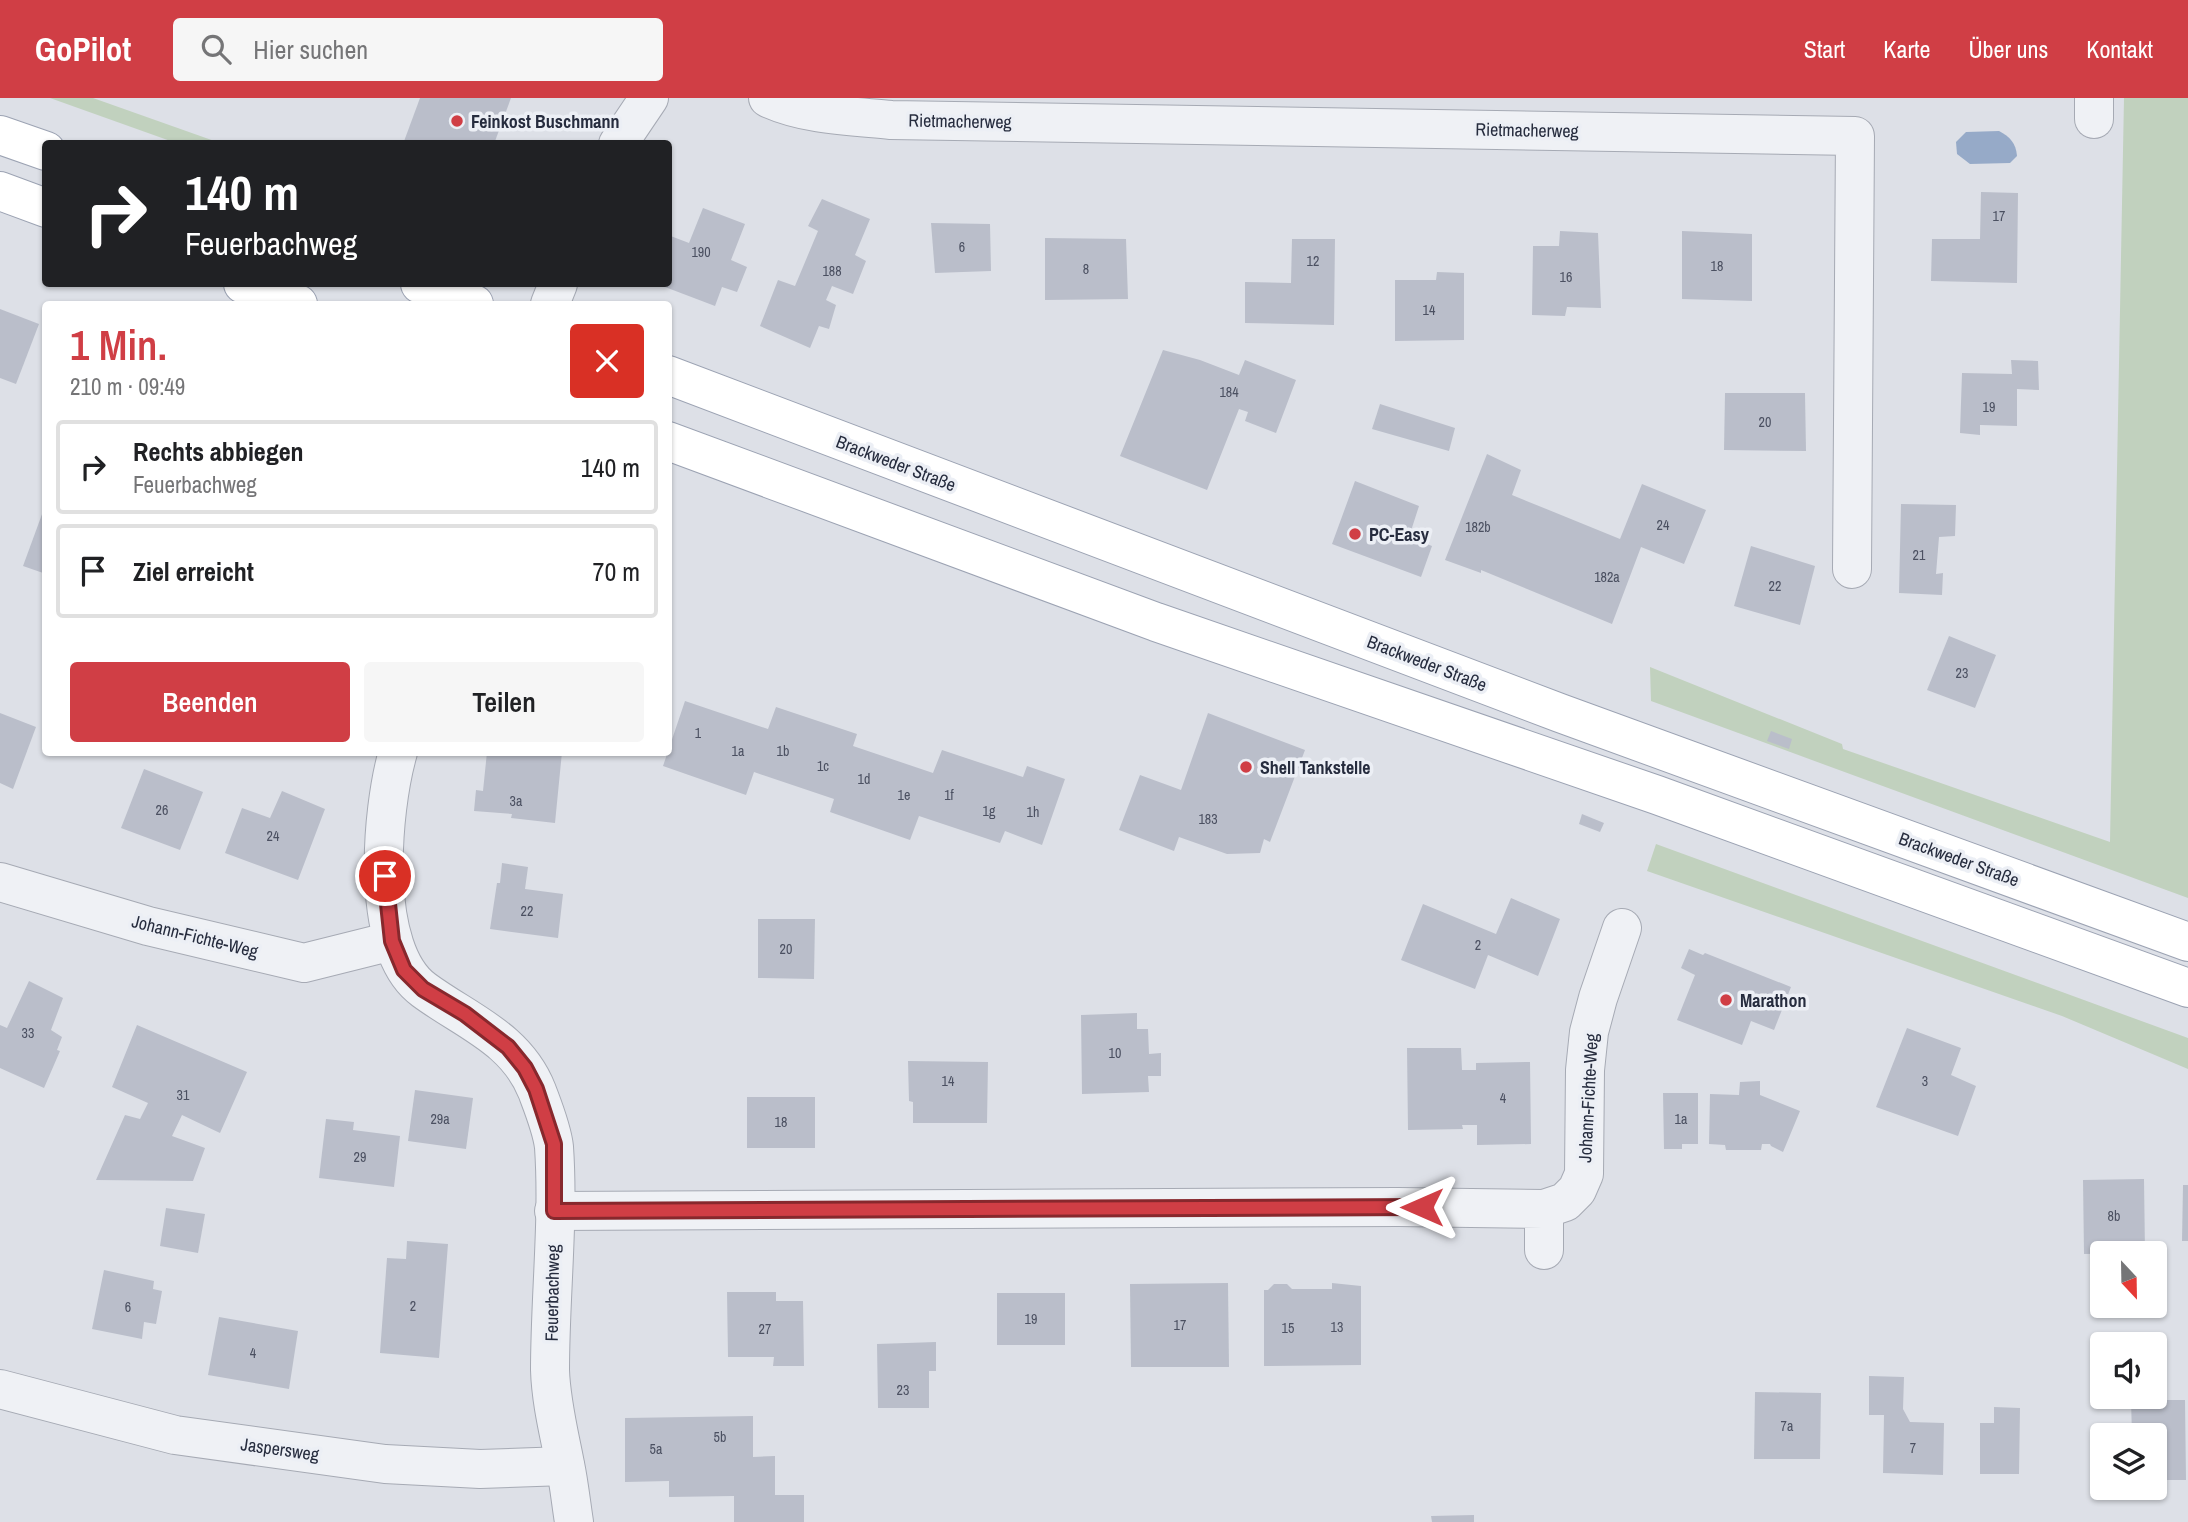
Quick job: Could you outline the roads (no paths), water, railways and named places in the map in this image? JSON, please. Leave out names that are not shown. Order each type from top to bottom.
[{"type":"main road","points":[[0,135],[42,150]]},
{"type":"main road","points":[[0,191],[42,207]]},
{"type":"main road","points":[[251,287],[290,301]]},
{"type":"main road","points":[[428,287],[466,301]]},
{"type":"main road","name":"Brackweder Straße","points":[[672,377],[1560,713],[2188,942]]},
{"type":"main road","points":[[672,442],[1156,622],[1644,791],[2188,988]]},
{"type":"street","points":[[621,140],[649,98]]},
{"type":"street","name":"Rietmacherweg","points":[[768,98],[782,104],[830,114],[891,120],[1855,136],[1852,569]]},
{"type":"street","name":"Feuerbachweg","points":[[397,756],[387,810],[384,856],[392,941],[404,970],[423,989],[465,1014],[508,1047],[525,1068],[536,1089],[554,1144],[550,1373],[555,1418],[574,1522]]},
{"type":"street","name":"Johann-Fichte-Weg","points":[[0,883],[148,926],[304,963],[392,941]]},
{"type":"street","name":"Johann-Fichte-Weg","points":[[554,1211],[1384,1207],[1544,1209],[1565,1202],[1577,1189],[1584,1174],[1585,1070],[1589,1032],[1622,928]]},
{"type":"street","points":[[1544,1209],[1544,1250]]},
{"type":"street","name":"Jaspersweg","points":[[0,1389],[175,1435],[359,1460],[480,1469],[565,1466]]},
{"type":"water","points":[[1999,131],[2014,144],[2017,156],[2010,163],[1970,164],[1957,154],[1956,142],[1966,132]]},
{"type":"place","name":"Feinkost Buschmann","points":[[457,121]]},
{"type":"place","name":"PC-Easy","points":[[1355,534]]},
{"type":"place","name":"Shell Tankstelle","points":[[1246,767]]},
{"type":"place","name":"Marathon","points":[[1726,1000]]}]
